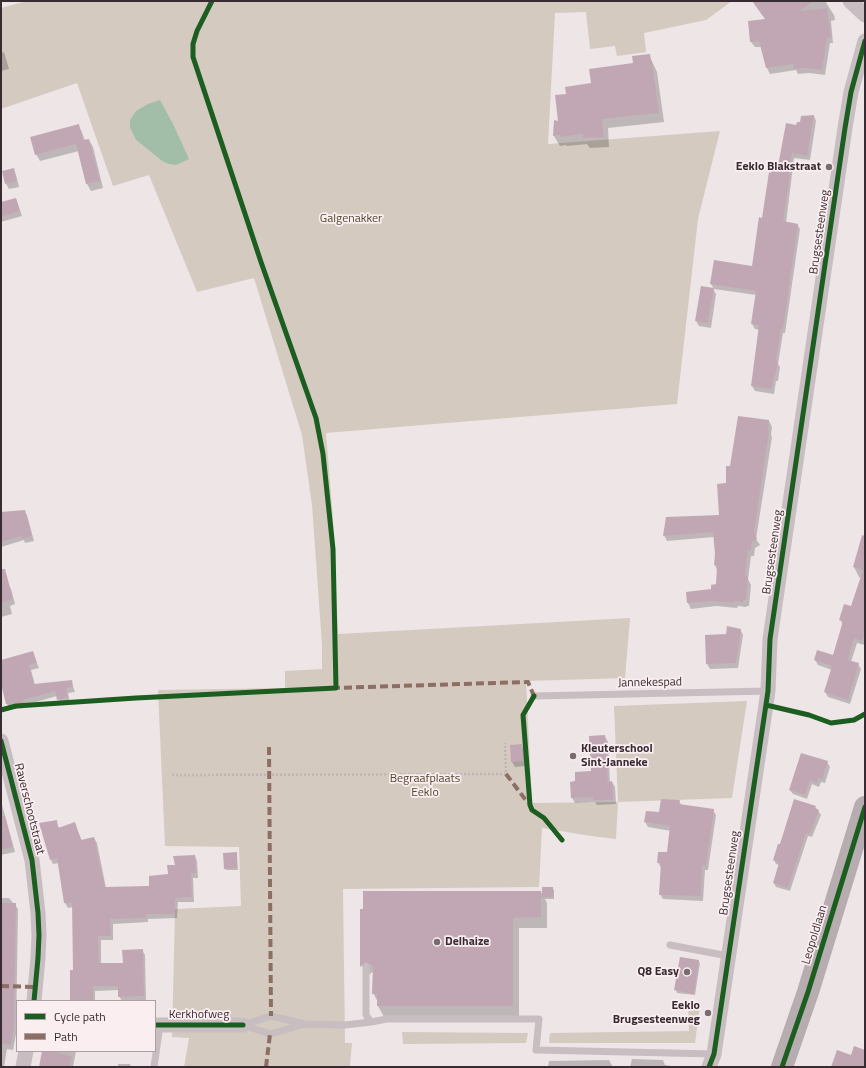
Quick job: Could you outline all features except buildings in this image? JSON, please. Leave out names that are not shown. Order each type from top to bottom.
[{"type":"main road","name":"Leopoldlaan","points":[[782,1067],[808,992],[865,808]]},
{"type":"street","points":[[850,1],[865,15]]},
{"type":"street","name":"Brugsesteenweg","points":[[715,1061],[728,956],[768,692],[770,639],[844,136],[851,92],[865,41]]},
{"type":"street","name":"Raverschootstraat","points":[[1,741],[32,860],[39,928],[34,1000]]},
{"type":"street","name":"Kerkhofweg","points":[[157,1025],[243,1025]]},
{"type":"street","points":[[23,1067],[26,1052]]},
{"type":"lane","name":"Jannekespad","points":[[534,696],[768,692]]},
{"type":"lane","points":[[670,945],[728,956]]},
{"type":"lane","points":[[366,967],[366,1015],[371,1022]]},
{"type":"lane","points":[[243,1025],[271,1016],[305,1024],[345,1025],[388,1019],[539,1019],[536,1050],[715,1061]]},
{"type":"lane","points":[[243,1025],[270,1034],[305,1024]]},
{"type":"lane","points":[[156,1039],[157,1025]]},
{"type":"lane","points":[[154,1067],[155,1052]]},
{"type":"path","points":[[172,775],[506,774],[505,743]]},
{"type":"green space","points":[[27,1],[732,1],[706,20],[644,33],[646,52],[617,56],[615,46],[590,49],[586,12],[555,13],[548,144],[720,131],[698,219],[677,404],[326,433],[333,519],[338,634],[630,618],[625,678],[526,681],[532,803],[618,802],[616,839],[542,828],[539,887],[343,889],[345,1043],[352,1043],[350,1067],[184,1067],[189,1038],[172,1037],[175,909],[241,906],[239,847],[165,846],[158,690],[285,688],[285,671],[322,669],[322,645],[312,505],[302,435],[254,278],[197,292],[149,175],[113,186],[77,83],[1,109],[1,8]],"holes":[[[130,128],[162,161],[136,140]]]},
{"type":"green space","points":[[747,701],[732,798],[618,802],[614,706]]},
{"type":"green space","points":[[688,1003],[700,1005],[695,1043],[549,1043],[550,1033],[689,1031]]},
{"type":"green space","points":[[402,1032],[528,1033],[526,1043],[403,1044]]},
{"type":"shaded area","points":[[160,100],[189,159],[176,165],[162,161],[136,140],[130,128],[130,120],[136,111],[148,104]]},
{"type":"marked path","points":[[332,688],[528,682],[534,696],[532,699]]},
{"type":"marked path","points":[[269,747],[271,1016]]},
{"type":"marked path","points":[[506,774],[528,803]]},
{"type":"marked path","points":[[1,986],[36,987]]},
{"type":"marked path","points":[[266,1067],[270,1034]]},
{"type":"cycle path","points":[[1,710],[16,706],[136,698],[336,688],[333,549],[323,454],[316,418],[261,262],[193,57],[193,44],[197,31],[212,1]]},
{"type":"cycle path","points":[[709,1067],[714,1054],[768,691],[770,639],[845,128],[851,92],[865,41]]},
{"type":"cycle path","points":[[534,696],[523,715],[530,805],[532,810],[544,818],[562,840]]},
{"type":"cycle path","points":[[766,705],[809,715],[831,723],[854,720],[865,714]]},
{"type":"cycle path","points":[[1,741],[32,860],[39,935],[34,1000]]},
{"type":"cycle path","points":[[782,1067],[808,992],[865,807]]},
{"type":"cycle path","points":[[156,1025],[243,1025]]},
{"type":"place","name":"Eeklo Blakstraat","points":[[829,167]]},
{"type":"place","name":"Kleuterschool Sint-Janneke","points":[[573,756]]},
{"type":"place","name":"Delhaize","points":[[437,942]]},
{"type":"place","name":"Q8 Easy","points":[[687,972]]},
{"type":"place","name":"Eeklo Brugsesteenweg","points":[[708,1013]]},
{"type":"park label","name":"Galgenakker","points":[[351,219]]},
{"type":"park label","name":"Begraafplaats Eeklo","points":[[425,786]]}]
